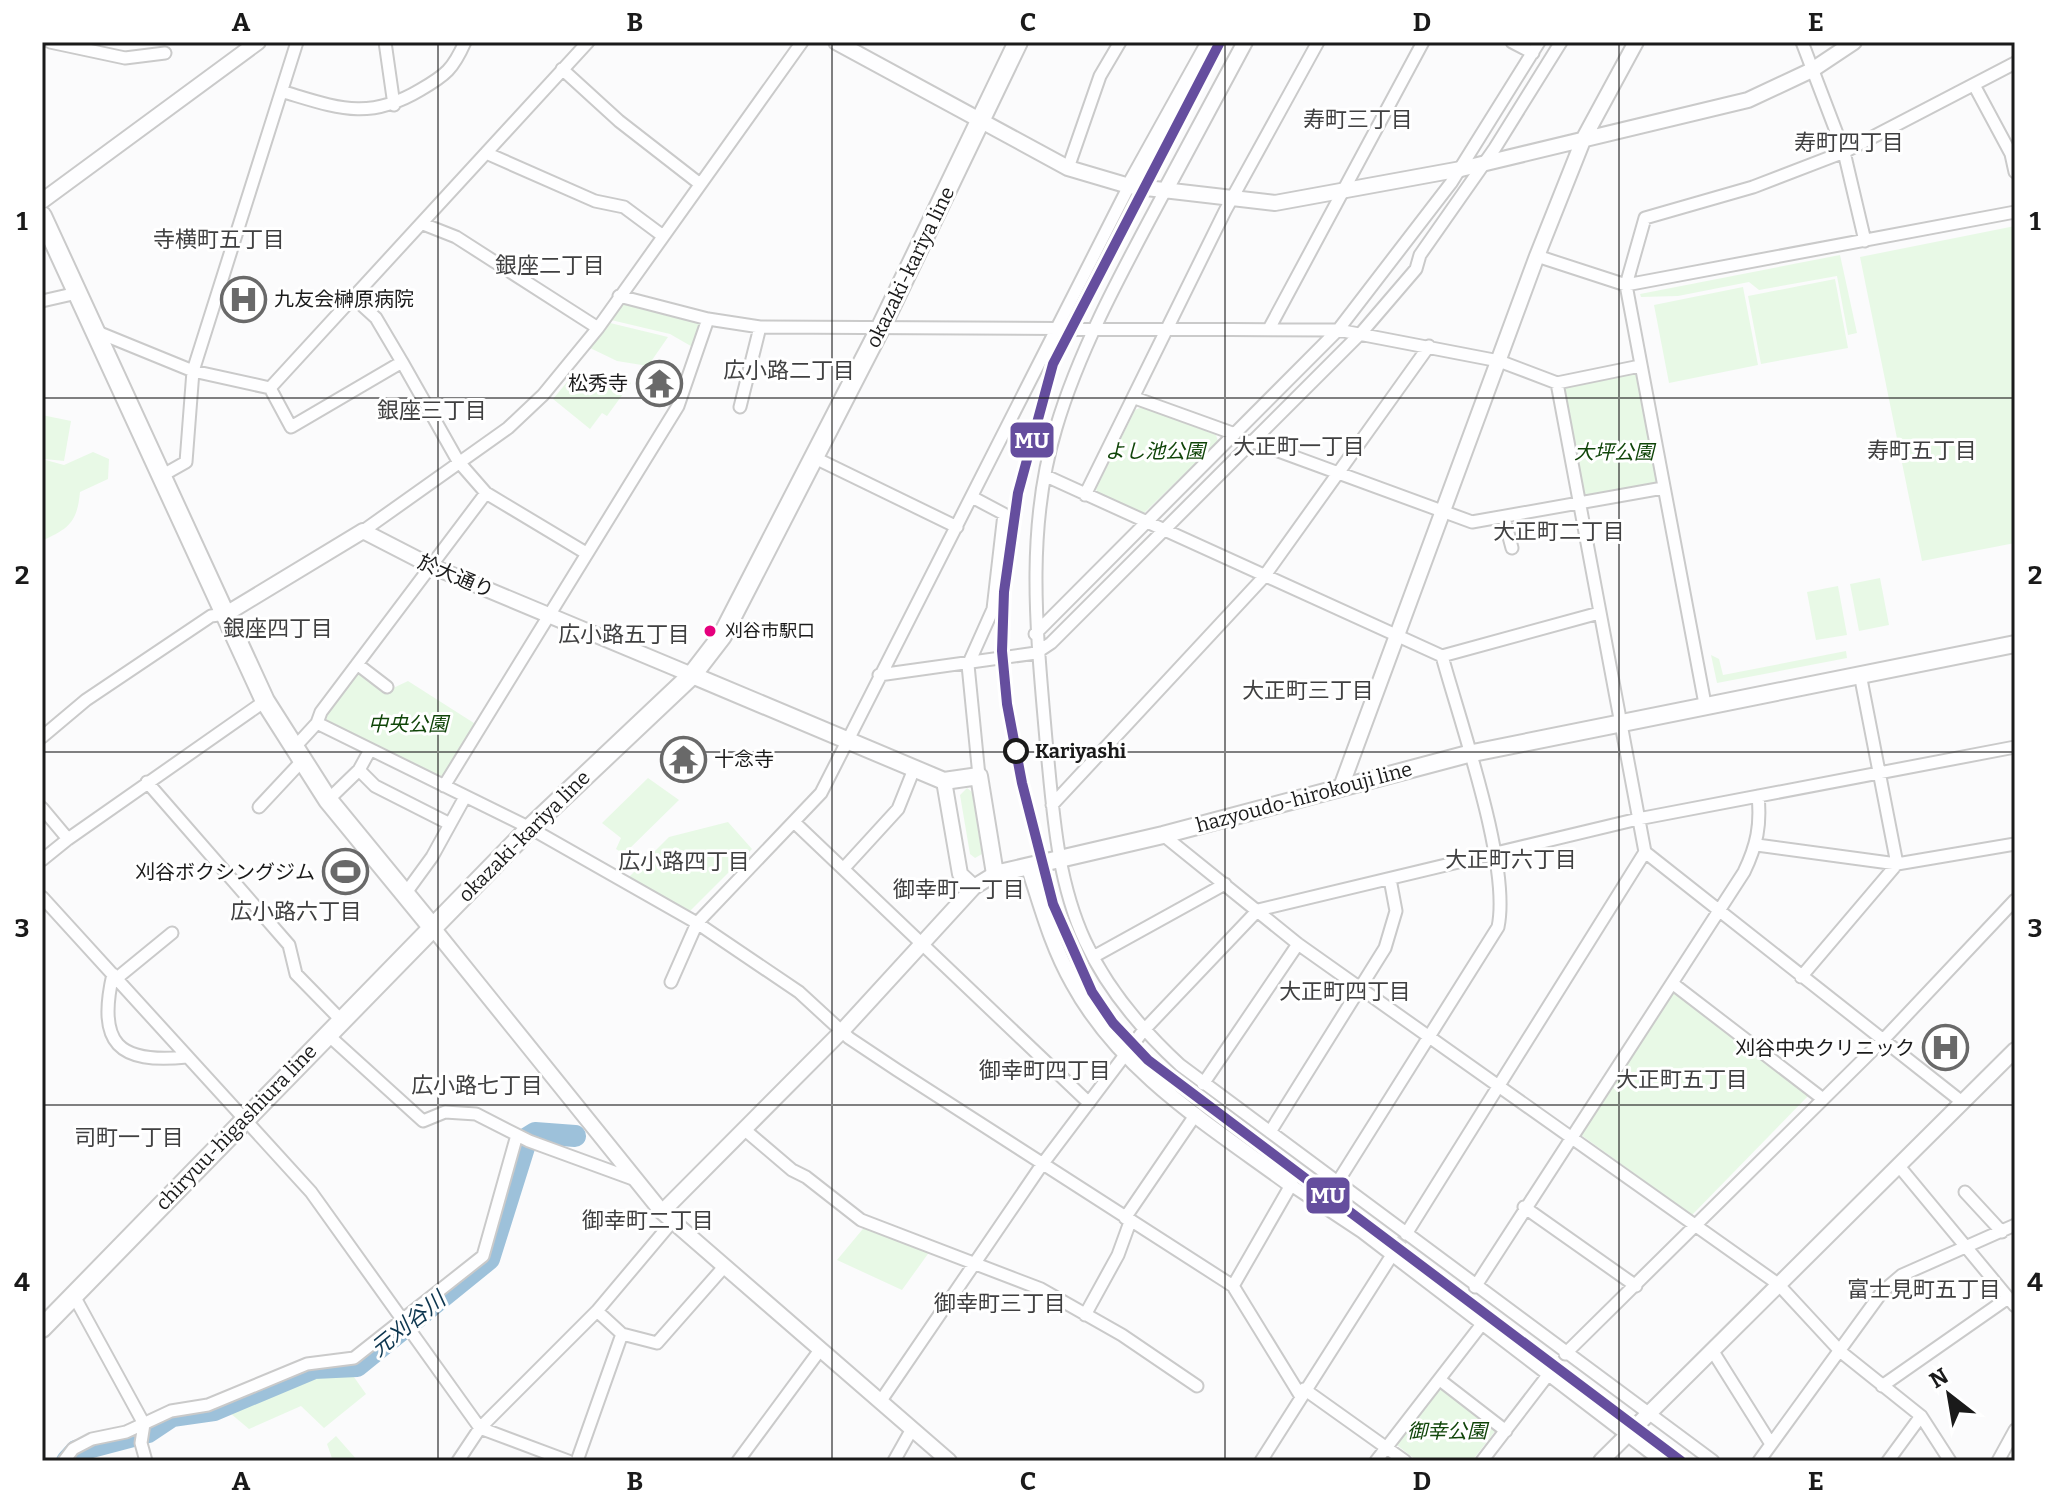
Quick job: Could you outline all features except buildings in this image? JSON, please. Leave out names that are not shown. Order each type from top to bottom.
[{"type":"main road","name":"okazaki-kariya line","points":[[433,928],[530,828],[692,675],[722,636],[882,325],[1018,42]]},
{"type":"main road","points":[[42,216],[265,701],[328,800],[433,928]]},
{"type":"main road","name":"hazyoudo-hirokouji line","points":[[995,874],[1163,835],[1468,754],[1621,720],[2015,644]]},
{"type":"main road","points":[[692,675],[944,781],[979,776],[995,874]]},
{"type":"main road","name":"chiryuu-higashiura line","points":[[42,1328],[433,928]]},
{"type":"street","points":[[50,42],[125,58],[165,53]]},
{"type":"street","points":[[42,201],[258,42]]},
{"type":"street","points":[[163,475],[186,462],[193,371],[284,92],[297,42]]},
{"type":"street","points":[[385,42],[394,105]]},
{"type":"street","points":[[284,92],[344,109],[394,105],[448,74],[465,42]]},
{"type":"street","points":[[270,388],[588,42]]},
{"type":"street","points":[[42,737],[86,700],[198,624],[211,616],[226,614],[363,531],[508,428],[543,395],[598,328],[802,42]]},
{"type":"street","points":[[836,42],[1068,168],[1129,186],[1275,203],[1461,169],[1748,100],[1812,70],[1854,42]]},
{"type":"street","points":[[1068,168],[1100,76],[1120,42]]},
{"type":"street","points":[[671,982],[697,923],[821,793],[1129,186],[1209,42]]},
{"type":"street","points":[[1245,42],[1165,191],[1098,326],[1056,428],[1046,476],[1037,538],[1036,653],[1059,860],[1073,910],[1093,957],[1143,1031],[1203,1084],[1713,1461]]},
{"type":"street","points":[[1085,495],[1231,200],[1318,42]]},
{"type":"street","points":[[1270,327],[1423,42]]},
{"type":"street","points":[[1035,634],[1338,330],[1461,169],[1536,47],[1512,42]]},
{"type":"street","points":[[879,675],[968,665],[1036,653],[1362,332],[1416,269],[1420,255],[1486,161],[1561,42]]},
{"type":"street","points":[[1341,787],[1394,635],[1537,256],[1584,138],[1636,42]]},
{"type":"street","points":[[1802,42],[1844,152],[1865,241]]},
{"type":"street","points":[[1705,704],[1626,285],[1645,218],[1753,187],[1844,152],[2015,63]]},
{"type":"street","points":[[562,69],[619,121],[700,184]]},
{"type":"street","points":[[1974,85],[2011,154],[2015,172]]},
{"type":"street","points":[[486,153],[595,201],[624,207],[663,236]]},
{"type":"street","points":[[1537,256],[1626,285],[2015,212]]},
{"type":"street","points":[[423,224],[456,237],[598,328]]},
{"type":"street","points":[[42,301],[77,293]]},
{"type":"street","points":[[619,296],[708,319],[760,327],[1270,327],[1362,332],[1499,361],[1557,383],[1640,366]]},
{"type":"street","points":[[353,297],[381,325],[458,461],[486,493],[586,553]]},
{"type":"street","points":[[444,786],[678,406],[708,319]]},
{"type":"street","points":[[740,407],[760,327]]},
{"type":"street","points":[[95,331],[193,371],[270,388],[291,427],[402,362]]},
{"type":"street","points":[[1052,805],[1263,578],[1429,346]]},
{"type":"street","points":[[1557,383],[1645,852],[1962,1102]]},
{"type":"street","points":[[1135,398],[1235,434]]},
{"type":"street","points":[[1251,441],[1472,522],[1663,488]]},
{"type":"street","points":[[813,457],[957,527]]},
{"type":"street","points":[[1046,476],[1263,578],[1442,656],[1599,613]]},
{"type":"street","points":[[259,807],[298,754],[321,712],[486,493]]},
{"type":"street","points":[[972,497],[1004,514],[993,609],[968,665],[979,776]]},
{"type":"street","points":[[1504,518],[1512,548]]},
{"type":"street","name":"於大通り","points":[[363,531],[431,566],[692,675]]},
{"type":"street","points":[[1337,1183],[1498,927],[1502,906],[1494,851],[1442,656]]},
{"type":"street","points":[[357,664],[387,687]]},
{"type":"street","points":[[1860,674],[1897,864]]},
{"type":"street","points":[[42,860],[147,782],[265,701]]},
{"type":"street","points":[[317,723],[530,828],[697,923],[799,992],[842,1031],[1041,1166],[1233,1286],[1302,1392],[1405,1461]]},
{"type":"street","points":[[880,1402],[976,1266],[1041,1166],[1143,1031],[1258,910],[1494,851],[1638,819],[2015,747]]},
{"type":"street","points":[[328,800],[359,770],[370,750]]},
{"type":"street","points":[[844,868],[898,809],[914,769]]},
{"type":"street","points":[[359,770],[375,786],[450,824]]},
{"type":"street","points":[[944,781],[960,874],[974,887]]},
{"type":"street","points":[[147,782],[289,945],[296,974],[341,1020]]},
{"type":"street","points":[[1475,1287],[1744,872],[1757,845],[1760,817],[1758,796]]},
{"type":"street","points":[[405,894],[465,797]]},
{"type":"street","points":[[42,808],[68,839]]},
{"type":"street","points":[[795,823],[1089,1103]]},
{"type":"street","points":[[1163,835],[1298,944],[1778,1284],[1841,1352],[1921,1416],[1950,1461]]},
{"type":"street","points":[[1757,845],[1897,864],[2015,844]]},
{"type":"street","points":[[1406,1234],[1645,852]]},
{"type":"street","points":[[1801,977],[1897,864]]},
{"type":"street","points":[[1029,868],[1045,923],[1082,997],[1125,1056],[1161,1090],[1392,1255],[1661,1461]]},
{"type":"street","points":[[458,1461],[480,1428],[597,1311],[667,1217],[745,1130],[924,945],[974,887],[995,874]]},
{"type":"street","points":[[1270,1132],[1361,988],[1393,929],[1396,911],[1390,879]]},
{"type":"street","points":[[1093,957],[1225,884]]},
{"type":"street","points":[[42,897],[311,1192],[404,1326],[480,1428],[568,1461]]},
{"type":"street","points":[[1565,1354],[1883,1040],[2015,900]]},
{"type":"street","points":[[433,928],[633,1179],[667,1217],[949,1461]]},
{"type":"street","points":[[172,933],[115,976],[106,1016],[111,1038],[121,1050],[137,1057],[187,1057]]},
{"type":"street","points":[[1203,1084],[1298,944]]},
{"type":"street","points":[[1672,983],[1823,1099]]},
{"type":"street","points":[[327,1034],[423,1121],[445,1112],[476,1114],[523,1138],[633,1179]]},
{"type":"street","points":[[1601,1461],[2015,1050]]},
{"type":"street","points":[[1085,1315],[1118,1255],[1128,1220],[1196,1114]]},
{"type":"street","points":[[745,1130],[792,1170],[806,1177],[861,1220],[1041,1289],[1197,1386]]},
{"type":"street","points":[[64,1461],[73,1449],[92,1439],[144,1424],[171,1411],[208,1405],[307,1364],[354,1358],[404,1326],[483,1256],[523,1138]]},
{"type":"street","points":[[1882,1386],[2012,1302],[1898,1165]]},
{"type":"street","points":[[1233,1286],[1291,1185]]},
{"type":"street","points":[[1965,1192],[2002,1232]]},
{"type":"street","points":[[1524,1207],[1636,1286]]},
{"type":"street","points":[[1759,1461],[1882,1292],[1902,1275],[2015,1225]]},
{"type":"street","points":[[1261,1461],[1302,1392],[1392,1255]]},
{"type":"street","points":[[597,1311],[622,1334],[657,1343],[723,1268]]},
{"type":"street","points":[[74,1296],[144,1424],[141,1443],[146,1461]]},
{"type":"street","points":[[1376,1461],[1482,1324]]},
{"type":"street","points":[[577,1461],[622,1334]]},
{"type":"street","points":[[738,1461],[820,1350]]},
{"type":"street","points":[[1712,1350],[1771,1444]]},
{"type":"street","points":[[1482,1461],[1548,1375]]},
{"type":"street","points":[[1440,1380],[1506,1431]]},
{"type":"street","points":[[1888,1461],[1921,1416]]},
{"type":"street","points":[[894,1461],[912,1429]]},
{"type":"street","points":[[1998,1461],[2015,1430]]},
{"type":"green space","points":[[2015,226],[2015,543],[1922,561],[1860,257]]},
{"type":"green space","points":[[1840,255],[1857,333],[1848,335],[1837,276],[1759,290],[1749,282],[1678,296],[1641,297],[1640,294]]},
{"type":"green space","points":[[1835,279],[1848,348],[1761,364],[1748,296]]},
{"type":"green space","points":[[1743,287],[1758,365],[1669,383],[1654,305]]},
{"type":"green space","points":[[625,303],[704,323],[696,349],[670,334],[611,320]]},
{"type":"green space","points":[[606,322],[668,337],[648,366],[617,361],[588,347]]},
{"type":"green space","name":"大坪公園","points":[[1636,373],[1658,483],[1583,496],[1565,387]]},
{"type":"green space","points":[[572,376],[589,389],[620,376],[631,383],[607,416],[602,413],[590,429],[553,399]]},
{"type":"green space","name":"よし池公園","points":[[1142,407],[1216,435],[1218,441],[1142,515],[1098,494],[1096,489],[1135,410]]},
{"type":"green space","points":[[42,415],[71,421],[64,461],[45,459],[42,454]]},
{"type":"green space","points":[[93,452],[109,459],[108,479],[80,492],[74,518],[59,532],[42,541],[42,459],[64,465]]},
{"type":"green space","points":[[1880,578],[1889,625],[1859,631],[1850,584]]},
{"type":"green space","points":[[1838,586],[1847,635],[1816,640],[1807,592]]},
{"type":"green space","points":[[1846,651],[1847,658],[1717,683],[1711,655],[1719,659],[1723,675]]},
{"type":"green space","name":"中央公園","points":[[357,671],[387,691],[408,681],[477,725],[442,781],[329,724],[325,716]]},
{"type":"green space","points":[[648,778],[679,800],[624,854],[616,849],[621,838],[602,823]]},
{"type":"green space","points":[[967,788],[972,792],[982,854],[975,858],[970,854],[960,795]]},
{"type":"green space","points":[[728,822],[752,849],[689,912],[629,877],[669,837]]},
{"type":"green space","points":[[1676,989],[1809,1095],[1692,1215],[1581,1135]]},
{"type":"green space","points":[[867,1224],[930,1251],[902,1290],[837,1260]]},
{"type":"green space","points":[[349,1370],[366,1394],[324,1428],[301,1406],[249,1429],[230,1413],[313,1377]]},
{"type":"green space","name":"御幸公園","points":[[1441,1388],[1496,1430],[1472,1461],[1417,1461],[1397,1445]]},
{"type":"green space","points":[[336,1436],[358,1461],[333,1461],[327,1444]]},
{"type":"waterway","name":"元刈谷川","points":[[67,1461],[76,1451],[148,1432],[172,1416],[214,1410],[314,1368],[357,1366],[489,1259],[527,1138],[535,1133],[575,1136]]},
{"type":"tunnel","points":[[1392,1255],[1406,1234]]},
{"type":"transit line","name":"MU","points":[[1220,42],[1053,364],[1018,493],[1004,592],[1002,651],[1007,704],[1022,783],[1053,904],[1092,992],[1113,1023],[1148,1060],[1681,1461]]},
{"type":"place","name":"九友会榊原病院","points":[[243,299]]},
{"type":"place","name":"松秀寺","points":[[659,383]]},
{"type":"place","name":"刈谷市駅口","points":[[710,631]]},
{"type":"place","name":"Kariyashi","points":[[1016,751]]},
{"type":"place","name":"十念寺","points":[[683,759]]},
{"type":"place","name":"刈谷ボクシングジム","points":[[346,872]]},
{"type":"place","name":"刈谷中央クリニック","points":[[1946,1048]]},
{"type":"district","name":"寿町三丁目","points":[[1358,119]]},
{"type":"district","name":"寿町四丁目","points":[[1849,142]]},
{"type":"district","name":"寺横町五丁目","points":[[219,239]]},
{"type":"district","name":"銀座二丁目","points":[[550,265]]},
{"type":"district","name":"広小路二丁目","points":[[789,370]]},
{"type":"district","name":"銀座三丁目","points":[[432,410]]},
{"type":"district","name":"大正町一丁目","points":[[1299,446]]},
{"type":"district","name":"寿町五丁目","points":[[1922,450]]},
{"type":"district","name":"大正町二丁目","points":[[1559,531]]},
{"type":"district","name":"銀座四丁目","points":[[278,628]]},
{"type":"district","name":"広小路五丁目","points":[[624,634]]},
{"type":"district","name":"大正町三丁目","points":[[1308,690]]},
{"type":"district","name":"大正町六丁目","points":[[1511,859]]},
{"type":"district","name":"広小路四丁目","points":[[684,861]]},
{"type":"district","name":"御幸町一丁目","points":[[959,889]]},
{"type":"district","name":"広小路六丁目","points":[[296,911]]},
{"type":"district","name":"大正町四丁目","points":[[1345,991]]},
{"type":"district","name":"御幸町四丁目","points":[[1045,1070]]},
{"type":"district","name":"大正町五丁目","points":[[1682,1079]]},
{"type":"district","name":"広小路七丁目","points":[[477,1085]]},
{"type":"district","name":"司町一丁目","points":[[129,1137]]},
{"type":"district","name":"御幸町二丁目","points":[[648,1220]]},
{"type":"district","name":"富士見町五丁目","points":[[1924,1289]]},
{"type":"district","name":"御幸町三丁目","points":[[1000,1303]]}]
